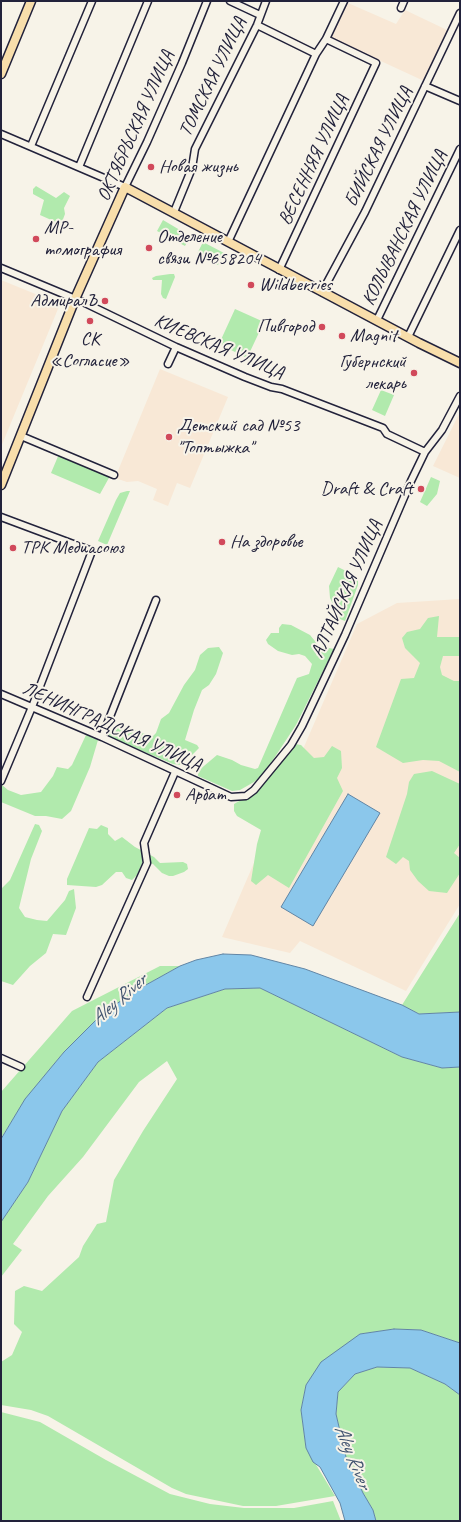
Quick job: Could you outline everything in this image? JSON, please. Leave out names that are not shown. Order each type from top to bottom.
[{"type":"main road","points":[[1,74],[31,1]]},
{"type":"main road","points":[[125,187],[174,212],[279,270],[460,363]]},
{"type":"main road","name":"ОКТЯБРЬСКАЯ УЛИЦА","points":[[1,485],[75,299],[125,187]]},
{"type":"street","points":[[31,146],[92,1]]},
{"type":"street","points":[[79,167],[148,1]]},
{"type":"street","name":"ОКТЯБРЬСКАЯ УЛИЦА","points":[[125,187],[147,142],[207,1]]},
{"type":"street","points":[[230,1],[260,15]]},
{"type":"street","name":"ТОМСКАЯ УЛИЦА","points":[[174,212],[192,168],[194,149],[257,25],[266,1]]},
{"type":"street","points":[[228,242],[316,54],[326,39],[344,1]]},
{"type":"street","points":[[401,8],[404,1]]},
{"type":"street","name":"БИЙСКАЯ УЛИЦА","points":[[322,292],[365,212],[460,13]]},
{"type":"street","points":[[257,25],[316,54]]},
{"type":"street","name":"ВЕСЕННЯЯ УЛИЦА","points":[[279,270],[376,62],[326,39]]},
{"type":"street","points":[[425,86],[460,101]]},
{"type":"street","points":[[1,134],[125,187]]},
{"type":"street","name":"КОЛЫВАНСКАЯ УЛИЦА","points":[[377,320],[460,149]]},
{"type":"street","points":[[408,337],[460,230]]},
{"type":"street","name":"КИЕВСКАЯ УЛИЦА","points":[[1,268],[75,299],[245,378],[271,387],[282,389],[383,428],[386,434],[425,452]]},
{"type":"street","points":[[168,364],[176,347]]},
{"type":"street","name":"АЛТАЙСКАЯ УЛИЦА","points":[[254,790],[291,745],[302,726],[345,635],[411,481],[425,452],[442,430],[460,396]]},
{"type":"street","points":[[21,436],[114,475]]},
{"type":"street","points":[[1,517],[92,551],[32,707],[1,781]]},
{"type":"street","points":[[102,737],[156,600]]},
{"type":"street","name":"ЛЕНИНГРАДСКАЯ УЛИЦА","points":[[1,694],[102,737],[230,797],[246,796],[254,790]]},
{"type":"street","points":[[87,997],[147,863],[144,843],[175,772]]},
{"type":"street","points":[[1,1058],[21,1067]]},
{"type":"shaded area","points":[[348,3],[396,24],[405,10],[447,30],[424,81],[331,38]]},
{"type":"shaded area","points":[[1,280],[60,304],[1,447]]},
{"type":"shaded area","points":[[160,369],[228,397],[190,488],[177,483],[168,506],[153,500],[157,489],[138,481],[127,482],[115,478]]},
{"type":"shaded area","points":[[460,412],[460,478],[433,466]]},
{"type":"shaded area","points":[[460,599],[460,904],[406,991],[300,941],[290,953],[222,937],[357,624],[397,603]]},
{"type":"green space","points":[[36,186],[56,198],[64,192],[70,196],[64,208],[65,214],[57,235],[55,235],[58,223],[40,215],[44,200],[33,194],[33,189]]},
{"type":"green space","points":[[163,220],[190,236],[185,246],[157,231]]},
{"type":"green space","points":[[203,242],[224,253],[218,265],[197,254]]},
{"type":"green space","points":[[174,274],[175,277],[166,299],[163,298],[161,294],[162,280],[153,280],[152,278]]},
{"type":"green space","points":[[235,309],[264,322],[247,358],[219,344]]},
{"type":"green space","points":[[381,390],[394,395],[385,416],[372,410]]},
{"type":"green space","points":[[59,454],[110,476],[100,494],[51,473]]},
{"type":"green space","points":[[431,477],[440,481],[437,494],[427,506],[420,502]]},
{"type":"green space","points":[[130,491],[107,545],[98,541],[120,493]]},
{"type":"green space","points":[[338,567],[356,576],[358,579],[358,585],[345,621],[332,616],[335,608],[330,598],[329,586]]},
{"type":"green space","points":[[439,616],[437,637],[460,637],[460,656],[443,656],[440,667],[442,675],[454,681],[460,681],[460,772],[439,761],[423,760],[403,763],[376,747],[401,679],[414,678],[420,663],[405,648],[402,638],[407,632],[420,629],[428,618]]},
{"type":"green space","points":[[282,624],[291,625],[310,635],[319,646],[334,649],[296,725],[263,775],[240,790],[232,791],[198,776],[198,771],[217,755],[241,765],[255,769],[258,768],[297,678],[309,674],[312,664],[305,656],[299,654],[292,655],[278,651],[268,644],[266,640],[271,633],[279,633],[279,628]]},
{"type":"green space","points":[[219,647],[223,653],[216,674],[209,685],[202,690],[185,740],[197,745],[199,748],[180,765],[173,764],[109,737],[108,732],[110,728],[120,723],[142,733],[153,736],[156,733],[161,719],[169,713],[184,685],[195,670],[200,655],[208,648]]},
{"type":"green space","points":[[86,735],[98,740],[90,767],[71,811],[62,819],[46,816],[35,816],[1,802],[2,785],[8,790],[21,795],[41,792],[53,776],[57,767],[68,769],[72,765]]},
{"type":"green space","points":[[295,744],[301,745],[314,758],[324,757],[332,746],[341,751],[342,768],[337,778],[343,791],[289,888],[268,875],[256,885],[251,881],[257,844],[261,830],[237,816],[234,811],[234,804],[253,793],[264,784]]},
{"type":"green space","points":[[432,771],[460,784],[460,844],[454,853],[460,858],[460,873],[447,893],[429,891],[418,881],[410,870],[409,861],[403,857],[396,864],[386,857],[407,794],[409,782],[414,774]]},
{"type":"green space","points":[[35,824],[39,825],[42,831],[31,859],[19,908],[25,917],[47,921],[65,900],[69,891],[74,889],[76,908],[66,935],[53,934],[46,953],[30,966],[13,985],[1,981],[1,889],[10,880]]},
{"type":"green space","points":[[101,825],[108,828],[108,834],[115,841],[122,837],[135,847],[154,857],[160,863],[183,862],[187,864],[188,869],[184,872],[169,876],[162,873],[153,864],[143,861],[137,875],[132,880],[126,878],[122,872],[116,872],[102,885],[96,887],[67,885],[67,879],[89,828],[97,829]]},
{"type":"green space","points":[[460,913],[460,1012],[419,1014],[402,1005]]},
{"type":"green space","points":[[160,966],[180,966],[135,991],[102,1014],[64,1052],[26,1099],[1,1138],[1,1092],[72,1011]]},
{"type":"green space","points":[[260,988],[402,1057],[442,1068],[460,1067],[460,1343],[421,1330],[394,1329],[360,1334],[306,1385],[301,1410],[306,1448],[335,1496],[276,1506],[243,1506],[186,1494],[172,1488],[48,1416],[31,1410],[1,1405],[1,1362],[12,1355],[22,1332],[14,1324],[15,1291],[24,1286],[42,1291],[79,1257],[83,1246],[97,1224],[106,1222],[114,1180],[143,1131],[177,1079],[167,1061],[139,1082],[83,1157],[48,1196],[13,1244],[22,1250],[1,1277],[1,1222],[28,1182],[62,1111],[98,1062],[167,1008],[225,989]]},
{"type":"green space","points":[[377,1367],[410,1368],[445,1384],[460,1395],[460,1521],[376,1521],[373,1510],[346,1457],[336,1414],[338,1392],[355,1374]]},
{"type":"green space","points":[[1,1412],[40,1422],[106,1460],[170,1494],[210,1504],[244,1508],[294,1508],[333,1501],[341,1521],[1,1521]]},
{"type":"water","points":[[348,794],[380,813],[313,926],[281,907]]},
{"type":"water","points":[[223,954],[251,955],[305,969],[402,1005],[419,1014],[460,1012],[460,1067],[442,1068],[402,1057],[260,988],[225,989],[167,1008],[98,1062],[62,1111],[28,1182],[1,1222],[1,1139],[25,1099],[64,1052],[102,1014],[135,991],[180,966],[196,960]]},
{"type":"water","points":[[394,1329],[421,1330],[460,1343],[460,1395],[445,1384],[410,1368],[377,1367],[355,1374],[338,1392],[336,1414],[346,1457],[373,1510],[376,1521],[345,1521],[340,1503],[320,1467],[313,1462],[306,1448],[301,1410],[306,1385],[321,1362],[360,1334]]},
{"type":"place","name":"Новая жизнь","points":[[151,167]]},
{"type":"place","name":"МР- томография","points":[[36,239]]},
{"type":"place","name":"Отделение связи №658204","points":[[149,248]]},
{"type":"place","name":"Wildberries","points":[[251,285]]},
{"type":"place","name":"АдмиралЪ","points":[[105,301]]},
{"type":"place","name":"СК «Согласие»","points":[[90,321]]},
{"type":"place","name":"Пивгород","points":[[322,327]]},
{"type":"place","name":"Magnit","points":[[342,336]]},
{"type":"place","name":"Губернский лекарь","points":[[414,373]]},
{"type":"place","name":"Детский сад №53 ''Топтыжка''","points":[[169,437]]},
{"type":"place","name":"Draft & Craft","points":[[421,489]]},
{"type":"place","name":"На здоровье","points":[[222,542]]},
{"type":"place","name":"ТРК Медиасоюз","points":[[13,548]]},
{"type":"place","name":"Арбат","points":[[177,795]]},
{"type":"water label","name":"Aley River","points":[[119,1000]]},
{"type":"water label","name":"Aley River","points":[[352,1457]]}]
